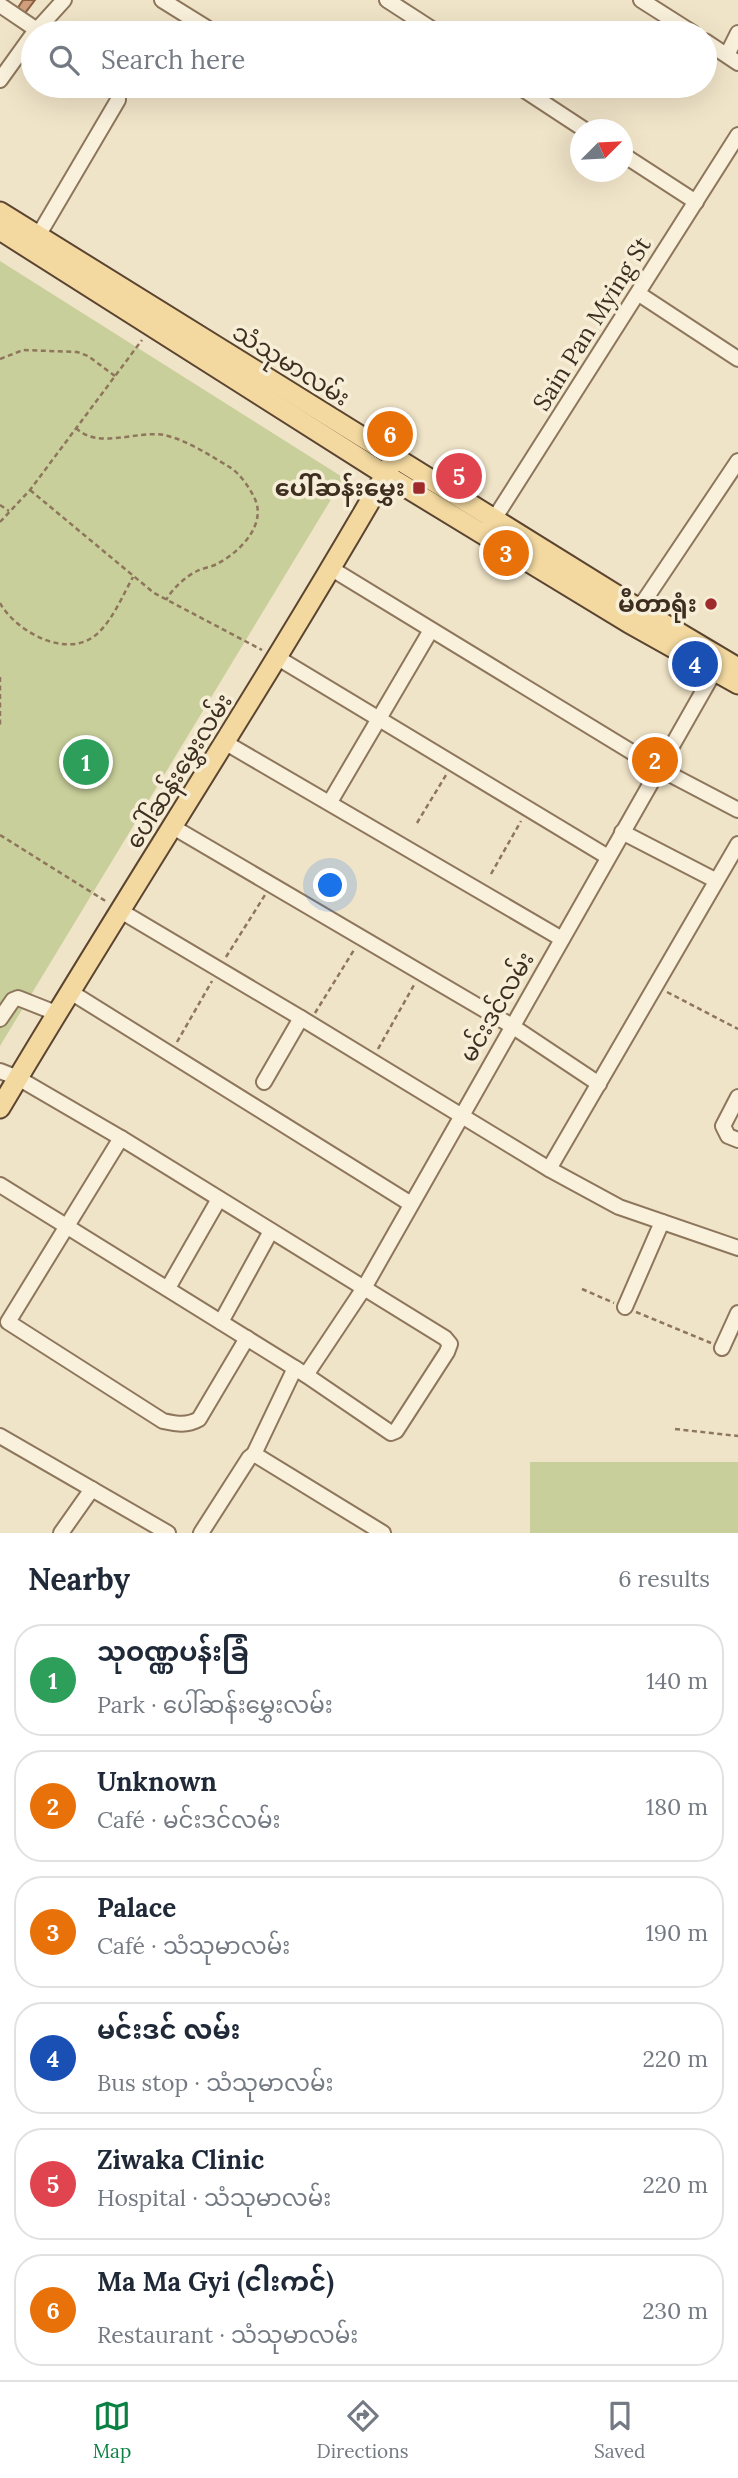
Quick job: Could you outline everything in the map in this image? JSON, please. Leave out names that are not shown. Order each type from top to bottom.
[{"type":"main road","name":"သံသုမာလမ်း","points":[[0,212],[391,467],[634,616],[724,666],[738,684]]},
{"type":"main road","name":"သံသုမာလမ်း","points":[[0,230],[152,327],[391,467]]},
{"type":"main road","name":"ပေါ်ဆန်းမွှေးလမ်း","points":[[0,1108],[9,1074],[56,1013],[226,743],[391,467]]},
{"type":"street","points":[[45,21],[64,0]]},
{"type":"street","points":[[162,0],[196,21]]},
{"type":"street","points":[[387,0],[409,6],[425,21]]},
{"type":"street","points":[[641,0],[674,21]]},
{"type":"street","points":[[0,5],[21,21]]},
{"type":"street","points":[[717,49],[732,59],[738,33]]},
{"type":"street","points":[[0,80],[21,51]]},
{"type":"street","points":[[38,236],[118,98]]},
{"type":"street","points":[[536,98],[570,120]]},
{"type":"street","name":"Sain Pan Mying St","points":[[489,528],[738,135]]},
{"type":"street","points":[[633,161],[696,202]]},
{"type":"street","points":[[639,294],[738,359]]},
{"type":"street","points":[[634,616],[738,461]]},
{"type":"street","points":[[332,569],[659,768],[738,810]]},
{"type":"street","points":[[330,802],[431,629]]},
{"type":"street","points":[[278,658],[608,857]]},
{"type":"street","name":"မင်းဒင်လမ်း","points":[[254,1454],[301,1372],[364,1288],[659,768],[724,666]]},
{"type":"street","points":[[226,743],[562,939]]},
{"type":"street","points":[[173,827],[512,1026],[599,1083]]},
{"type":"street","points":[[622,832],[715,880]]},
{"type":"street","points":[[549,1169],[738,844]]},
{"type":"street","points":[[119,910],[549,1169],[619,1207],[738,1248]]},
{"type":"street","points":[[69,992],[411,1204]]},
{"type":"street","points":[[0,1019],[13,1000],[18,998],[56,1013]]},
{"type":"street","points":[[264,1082],[305,1020]]},
{"type":"street","points":[[0,1185],[301,1372],[391,1433],[396,1431],[450,1344],[121,1138],[9,1074]]},
{"type":"street","points":[[738,1097],[723,1126],[728,1136],[738,1140]]},
{"type":"street","points":[[121,1138],[69,1227],[8,1322],[163,1421],[190,1424],[199,1419],[247,1338]]},
{"type":"street","points":[[168,1288],[219,1199]]},
{"type":"street","points":[[625,1307],[662,1222]]},
{"type":"street","points":[[221,1322],[271,1231]]},
{"type":"street","points":[[722,1348],[738,1313]]},
{"type":"street","points":[[0,1436],[168,1533]]},
{"type":"street","points":[[201,1533],[254,1454],[383,1533]]},
{"type":"street","points":[[61,1533],[92,1489]]},
{"type":"path","points":[[0,522],[30,490],[152,327]]},
{"type":"path","points":[[0,359],[23,350],[77,352],[88,356],[115,376]]},
{"type":"path","points":[[76,428],[93,438],[164,435],[197,449],[235,471],[255,498],[259,506],[258,517],[248,541],[218,564],[197,571],[172,591],[166,600]]},
{"type":"path","points":[[30,490],[154,593],[278,658]]},
{"type":"path","points":[[0,505],[9,512]]},
{"type":"path","points":[[0,603],[6,615],[28,633],[63,645],[75,643],[90,639],[100,632],[134,577]]},
{"type":"path","points":[[0,677],[0,726]]},
{"type":"path","points":[[417,823],[454,764]]},
{"type":"path","points":[[491,874],[528,808]]},
{"type":"path","points":[[0,835],[119,910]]},
{"type":"path","points":[[170,1054],[271,885]]},
{"type":"path","points":[[305,1020],[361,938]]},
{"type":"path","points":[[372,1060],[421,973]]},
{"type":"path","points":[[655,985],[738,1029]]},
{"type":"path","points":[[582,1289],[722,1348]]},
{"type":"path","points":[[675,1429],[738,1436]]},
{"type":"green space","points":[[0,261],[344,478],[0,1046]]},
{"type":"green space","points":[[530,1462],[738,1462],[738,1533],[530,1533]]},
{"type":"building","points":[[23,0],[35,0],[22,17],[15,12]]},
{"type":"place","name":"Ma Ma Gyi (ငါးကင်)","points":[[390,434]]},
{"type":"place","name":"Ziwaka Clinic","points":[[459,476]]},
{"type":"place","name":"ပေါ်ဆန်းမွှေး","points":[[419,488]]},
{"type":"place","name":"Palace","points":[[506,553]]},
{"type":"place","name":"မီတာရုံး","points":[[711,604]]},
{"type":"place","name":"မင်းဒင် လမ်း","points":[[695,664]]},
{"type":"place","name":"Unknown","points":[[655,760]]},
{"type":"place","name":"သုဝဏ္ဏပန်းခြံ","points":[[86,762]]}]
